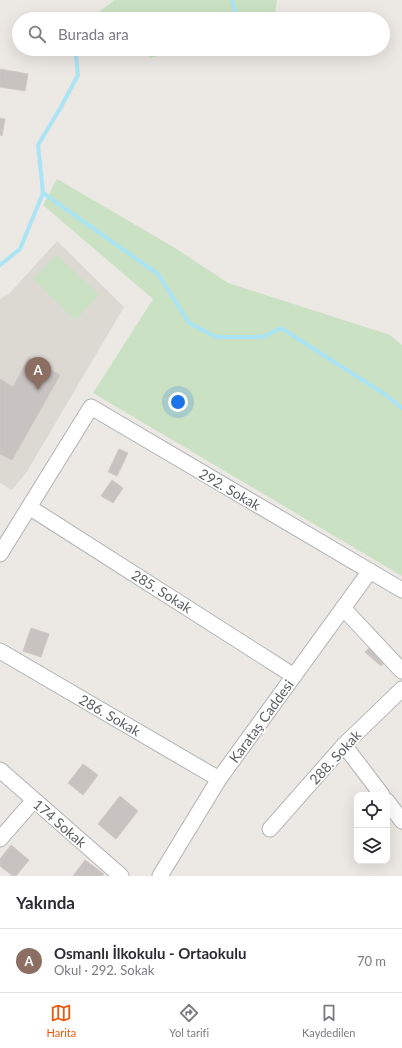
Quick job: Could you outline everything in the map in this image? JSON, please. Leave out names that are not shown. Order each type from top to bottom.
[{"type":"street","name":"292. Sokak","points":[[29,507],[91,407],[402,590]]},
{"type":"street","points":[[0,554],[29,507]]},
{"type":"street","name":"285. Sokak","points":[[29,507],[294,676]]},
{"type":"street","name":"Karataş Caddesi","points":[[160,876],[219,779],[370,571]]},
{"type":"street","points":[[343,608],[402,671]]},
{"type":"street","name":"286. Sokak","points":[[0,651],[219,779]]},
{"type":"street","name":"288. Sokak","points":[[270,829],[344,746],[402,689]]},
{"type":"street","points":[[344,746],[380,792]]},
{"type":"street","name":"174 Sokak","points":[[0,770],[120,876]]},
{"type":"street","points":[[0,839],[34,800]]},
{"type":"street","points":[[390,805],[402,821]]},
{"type":"shaded area","points":[[57,241],[124,307],[26,473],[12,490],[0,483],[0,299],[9,294]]},
{"type":"green space","points":[[115,0],[277,0],[275,12],[100,11]]},
{"type":"green space","points":[[57,179],[175,248],[228,283],[390,335],[402,345],[402,576],[93,393],[153,299],[43,205]]},
{"type":"green space","points":[[57,255],[99,295],[75,320],[33,279]]},
{"type":"building","points":[[0,69],[28,74],[25,91],[0,87]]},
{"type":"building","points":[[0,118],[5,119],[2,136],[0,135]]},
{"type":"building","points":[[29,357],[60,375],[12,460],[0,454],[0,379],[13,387]]},
{"type":"building","points":[[119,449],[128,453],[117,476],[108,472]]},
{"type":"building","points":[[112,480],[123,488],[113,503],[101,496]]},
{"type":"building","points":[[31,628],[49,634],[41,657],[23,651]]},
{"type":"building","points":[[372,645],[387,659],[381,666],[365,652]]},
{"type":"building","points":[[83,764],[98,775],[83,795],[68,783]]},
{"type":"building","points":[[120,796],[138,811],[116,839],[98,824]]},
{"type":"building","points":[[11,845],[29,860],[16,876],[13,876],[0,866],[0,859]]},
{"type":"building","points":[[85,860],[104,874],[102,876],[73,876]]},
{"type":"waterway","points":[[232,0],[235,12]]},
{"type":"waterway","points":[[0,265],[20,249],[43,193],[38,145],[78,75],[76,56]]},
{"type":"waterway","points":[[43,193],[158,274],[189,323],[216,337],[263,337],[281,328],[386,395],[402,408]]},
{"type":"place","name":"Osmanlı İlkokulu - Ortaokulu","points":[[38,390]]}]
